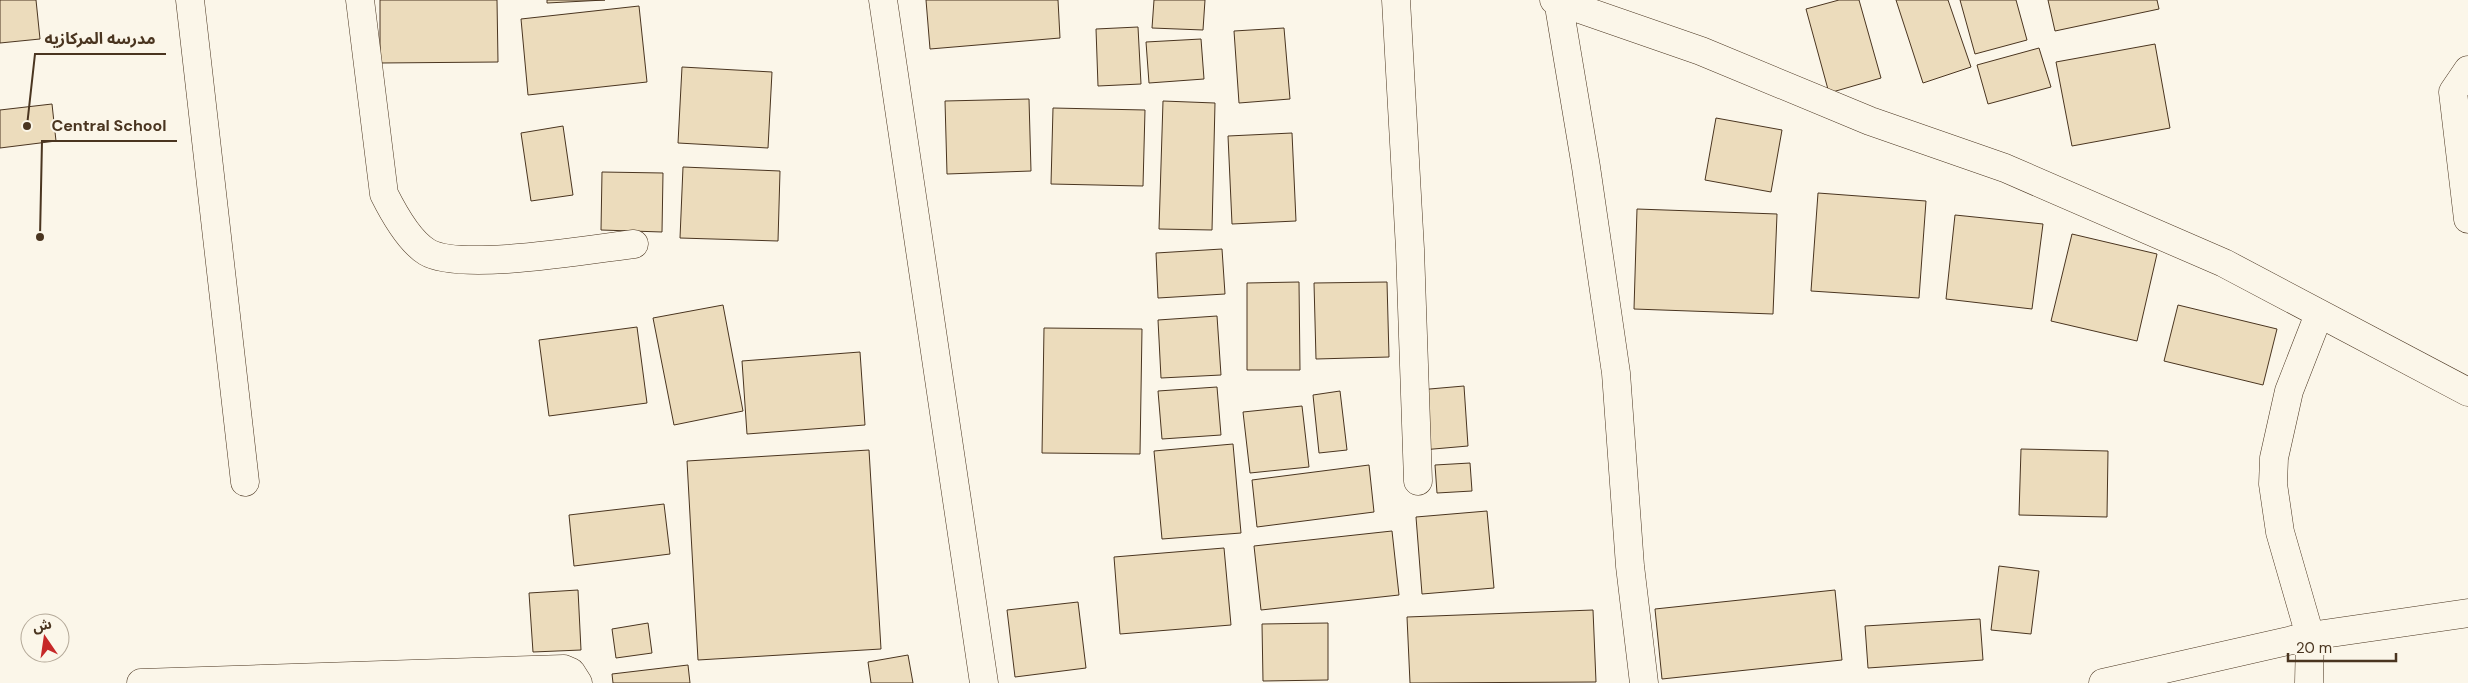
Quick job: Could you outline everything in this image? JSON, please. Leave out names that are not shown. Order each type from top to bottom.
[{"type":"street","points":[[190,0],[245,482]]},
{"type":"street","points":[[360,0],[384,194],[392,210],[407,231],[427,252],[446,257],[488,260],[634,244]]},
{"type":"street","points":[[883,0],[984,683]]},
{"type":"street","points":[[1396,0],[1410,249],[1418,481]]},
{"type":"street","points":[[1644,683],[1630,566],[1616,373],[1586,167],[1556,0],[1701,51],[1870,121],[2005,168],[2224,263],[2468,392]]},
{"type":"street","points":[[2468,70],[2454,92],[2468,219]]},
{"type":"street","points":[[2308,683],[2310,636],[2280,532],[2274,458],[2289,391],[2319,314]]},
{"type":"street","points":[[2104,683],[2310,636],[2468,613]]},
{"type":"street","points":[[141,683],[564,669],[571,672],[578,683]]},
{"type":"building","points":[[0,0],[36,0],[40,39],[0,43]]},
{"type":"building","points":[[380,0],[497,0],[498,62],[380,63]]},
{"type":"building","points":[[547,0],[605,0],[547,3]]},
{"type":"building","points":[[926,0],[1058,0],[1060,38],[930,49]]},
{"type":"building","points":[[1154,0],[1205,0],[1203,30],[1152,28]]},
{"type":"building","points":[[1839,0],[1859,0],[1881,78],[1829,93],[1806,9]]},
{"type":"building","points":[[1896,0],[1948,0],[1971,67],[1923,83]]},
{"type":"building","points":[[1960,0],[2016,0],[2027,40],[1975,54]]},
{"type":"building","points":[[2048,0],[2157,0],[2159,9],[2055,31]]},
{"type":"building","points":[[639,6],[647,82],[528,95],[521,19]]},
{"type":"building","points":[[1138,27],[1141,84],[1098,86],[1096,29]]},
{"type":"building","points":[[1284,28],[1290,99],[1239,103],[1234,31]]},
{"type":"building","points":[[1201,39],[1204,79],[1149,83],[1146,42]]},
{"type":"building","points":[[2155,44],[2170,128],[2072,146],[2056,62]]},
{"type":"building","points":[[2039,48],[2051,87],[1988,104],[1977,65]]},
{"type":"building","points":[[682,67],[772,72],[768,148],[678,143]]},
{"type":"building","points":[[1029,99],[1031,171],[947,174],[945,101]]},
{"type":"building","points":[[1163,101],[1215,103],[1212,230],[1159,229]]},
{"type":"building","points":[[52,104],[56,141],[0,148],[0,110]]},
{"type":"building","points":[[1053,108],[1145,110],[1143,186],[1051,184]]},
{"type":"building","points":[[1716,118],[1782,130],[1771,192],[1705,180]]},
{"type":"building","points":[[563,126],[573,195],[531,201],[521,133]]},
{"type":"building","points":[[1292,133],[1296,221],[1232,224],[1228,136]]},
{"type":"building","points":[[683,167],[780,171],[778,241],[680,238]]},
{"type":"building","points":[[602,172],[663,173],[662,232],[601,230]]},
{"type":"building","points":[[1818,193],[1926,201],[1919,298],[1811,291]]},
{"type":"building","points":[[1637,209],[1777,214],[1773,314],[1634,309]]},
{"type":"building","points":[[1955,215],[2043,224],[2032,309],[1946,299]]},
{"type":"building","points":[[2072,234],[2157,254],[2137,341],[2051,321]]},
{"type":"building","points":[[1222,249],[1225,294],[1158,298],[1156,253]]},
{"type":"building","points":[[1299,282],[1300,370],[1247,370],[1247,283]]},
{"type":"building","points":[[1387,282],[1389,357],[1316,359],[1314,283]]},
{"type":"building","points":[[723,305],[743,411],[674,425],[653,318]]},
{"type":"building","points":[[2178,305],[2277,329],[2263,385],[2164,361]]},
{"type":"building","points":[[1217,316],[1221,375],[1161,378],[1158,320]]},
{"type":"building","points":[[637,327],[647,403],[549,416],[539,340]]},
{"type":"building","points":[[1044,328],[1142,329],[1140,454],[1042,453]]},
{"type":"building","points":[[860,352],[865,425],[747,434],[742,361]]},
{"type":"building","points":[[1464,386],[1468,446],[1422,450],[1418,390]]},
{"type":"building","points":[[1217,387],[1221,435],[1162,439],[1158,391]]},
{"type":"building","points":[[1340,391],[1347,450],[1319,453],[1313,395]]},
{"type":"building","points":[[1302,406],[1309,467],[1250,473],[1243,412]]},
{"type":"building","points":[[1233,444],[1241,533],[1162,539],[1154,451]]},
{"type":"building","points":[[2021,449],[2108,451],[2107,517],[2019,515]]},
{"type":"building","points":[[869,450],[881,649],[698,660],[687,461]]},
{"type":"building","points":[[1470,463],[1472,491],[1437,493],[1435,465]]},
{"type":"building","points":[[1369,465],[1374,512],[1257,527],[1252,480]]},
{"type":"building","points":[[664,504],[670,554],[574,566],[569,515]]},
{"type":"building","points":[[1487,511],[1494,588],[1422,594],[1416,517]]},
{"type":"building","points":[[1392,531],[1399,595],[1261,610],[1254,546]]},
{"type":"building","points":[[1224,548],[1231,625],[1120,634],[1114,557]]},
{"type":"building","points":[[1999,566],[2039,571],[2031,634],[1991,630]]},
{"type":"building","points":[[578,590],[581,650],[533,652],[529,593]]},
{"type":"building","points":[[1835,590],[1842,660],[1662,679],[1655,609]]},
{"type":"building","points":[[1078,602],[1086,668],[1015,677],[1007,610]]},
{"type":"building","points":[[1593,610],[1596,682],[1410,683],[1407,617]]},
{"type":"building","points":[[1980,619],[1983,660],[1868,668],[1865,626]]},
{"type":"building","points":[[648,623],[652,653],[616,658],[612,629]]},
{"type":"building","points":[[1328,623],[1328,680],[1263,681],[1262,624]]},
{"type":"building","points":[[908,655],[913,683],[871,683],[868,662]]},
{"type":"building","points":[[688,665],[690,683],[613,683],[612,674]]},
{"type":"place","name":"مدرسه المركازيه","points":[[27,126]]},
{"type":"place","name":"Central School","points":[[40,237]]}]
